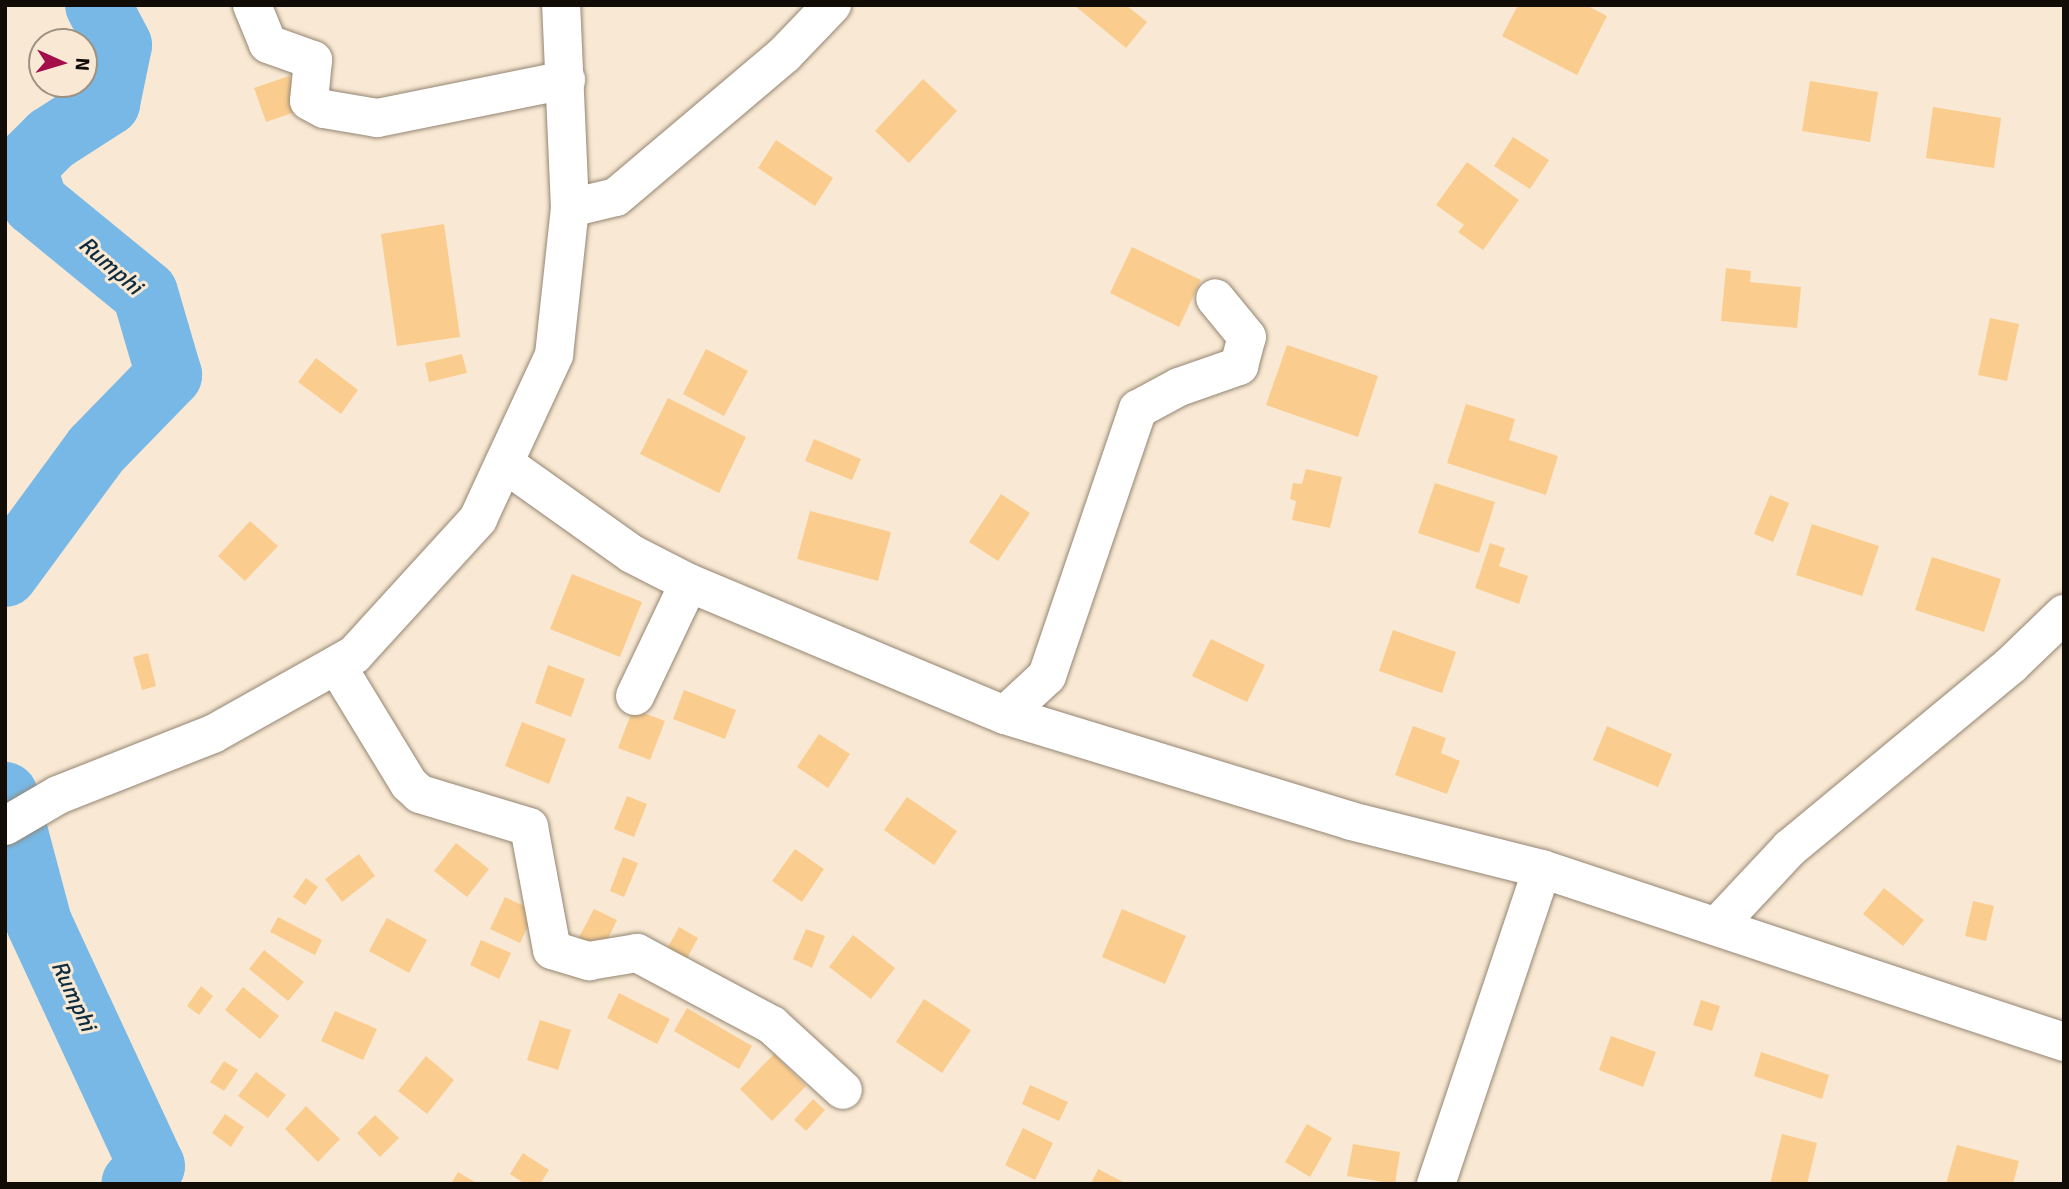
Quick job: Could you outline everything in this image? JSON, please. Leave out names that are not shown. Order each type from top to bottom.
[{"type":"street","points":[[253,5],[268,44],[313,60],[309,101],[324,109],[377,118],[566,80]]},
{"type":"street","points":[[5,825],[58,795],[214,734],[354,656],[478,519],[554,355],[570,208],[561,5]]},
{"type":"street","points":[[570,208],[616,197],[785,54],[832,5]]},
{"type":"street","points":[[1005,715],[1047,676],[1138,409],[1179,387],[1239,366],[1247,337],[1215,298]]},
{"type":"street","points":[[504,463],[632,554],[689,583],[1005,715],[1351,821],[1542,869],[2064,1042]]},
{"type":"street","points":[[635,696],[689,583]]},
{"type":"street","points":[[1717,926],[1790,848],[2011,665],[2064,614]]},
{"type":"street","points":[[337,666],[409,784],[420,794],[529,827],[552,950],[589,961],[637,953],[772,1025],[843,1090]]},
{"type":"street","points":[[1436,1184],[1542,869]]},
{"type":"building","points":[[1074,5],[1126,5],[1147,22],[1126,48]]},
{"type":"building","points":[[1518,5],[1586,5],[1607,16],[1577,75],[1502,36]]},
{"type":"building","points":[[289,76],[301,110],[266,122],[254,88]]},
{"type":"building","points":[[923,79],[957,111],[909,163],[875,131]]},
{"type":"building","points":[[1810,81],[1878,92],[1870,142],[1802,131]]},
{"type":"building","points":[[1933,107],[2001,118],[1994,168],[1926,158]]},
{"type":"building","points":[[1513,137],[1549,160],[1530,189],[1494,166]]},
{"type":"building","points":[[776,140],[833,178],[815,206],[758,168]]},
{"type":"building","points":[[1467,162],[1519,200],[1483,250],[1458,232],[1464,225],[1436,205]]},
{"type":"building","points":[[444,224],[460,337],[397,346],[381,234]]},
{"type":"building","points":[[1132,247],[1201,280],[1179,327],[1110,293]]},
{"type":"building","points":[[1726,268],[1751,271],[1750,282],[1801,287],[1797,328],[1721,321]]},
{"type":"building","points":[[1990,318],[2019,324],[2007,381],[1978,375]]},
{"type":"building","points":[[1287,345],[1378,376],[1358,437],[1266,405]]},
{"type":"building","points":[[706,349],[748,371],[724,416],[683,394]]},
{"type":"building","points":[[462,354],[467,373],[429,382],[425,363]]},
{"type":"building","points":[[316,358],[358,390],[341,414],[298,382]]},
{"type":"building","points":[[668,398],[746,437],[719,493],[640,454]]},
{"type":"building","points":[[1466,404],[1515,419],[1509,440],[1558,456],[1546,495],[1447,463]]},
{"type":"building","points":[[814,439],[861,459],[852,480],[805,461]]},
{"type":"building","points":[[1306,469],[1342,477],[1330,528],[1292,520],[1296,501],[1290,499],[1293,483],[1302,484]]},
{"type":"building","points":[[1435,483],[1495,502],[1479,553],[1418,533]]},
{"type":"building","points":[[1001,494],[1030,513],[998,561],[969,542]]},
{"type":"building","points":[[1770,495],[1789,503],[1773,542],[1754,534]]},
{"type":"building","points":[[810,511],[891,532],[878,581],[797,559]]},
{"type":"building","points":[[250,521],[278,546],[245,581],[218,556]]},
{"type":"building","points":[[1812,524],[1879,546],[1862,596],[1796,575]]},
{"type":"building","points":[[1490,543],[1505,548],[1499,566],[1528,576],[1519,604],[1475,588]]},
{"type":"building","points":[[1932,557],[2001,579],[1984,632],[1915,610]]},
{"type":"building","points":[[572,574],[642,602],[620,657],[550,629]]},
{"type":"building","points":[[1393,630],[1456,652],[1442,693],[1379,671]]},
{"type":"building","points":[[1211,639],[1265,665],[1247,702],[1192,676]]},
{"type":"building","points":[[148,653],[156,686],[142,690],[133,657]]},
{"type":"building","points":[[548,665],[585,679],[571,717],[535,703]]},
{"type":"building","points":[[684,690],[736,710],[725,739],[673,719]]},
{"type":"building","points":[[633,709],[665,721],[650,760],[618,748]]},
{"type":"building","points":[[522,722],[566,739],[549,784],[505,766]]},
{"type":"building","points":[[1413,726],[1446,738],[1441,753],[1460,761],[1447,794],[1395,775]]},
{"type":"building","points":[[1607,726],[1672,754],[1658,787],[1593,760]]},
{"type":"building","points":[[819,734],[850,754],[828,788],[797,767]]},
{"type":"building","points":[[627,796],[647,804],[634,837],[614,829]]},
{"type":"building","points":[[907,797],[957,831],[934,865],[884,830]]},
{"type":"building","points":[[456,843],[489,869],[467,897],[434,871]]},
{"type":"building","points":[[795,849],[824,869],[802,902],[772,881]]},
{"type":"building","points":[[359,854],[375,876],[342,902],[325,879]]},
{"type":"building","points":[[623,857],[638,863],[624,897],[610,891]]},
{"type":"building","points":[[306,878],[318,887],[305,905],[293,897]]},
{"type":"building","points":[[1884,888],[1924,920],[1903,946],[1863,914]]},
{"type":"building","points":[[505,897],[535,911],[520,943],[490,929]]},
{"type":"building","points":[[1973,901],[1994,906],[1986,941],[1965,936]]},
{"type":"building","points":[[594,909],[617,920],[602,951],[578,939]]},
{"type":"building","points":[[1122,909],[1186,936],[1165,984],[1102,957]]},
{"type":"building","points":[[278,917],[322,940],[315,955],[270,932]]},
{"type":"building","points":[[387,918],[427,940],[409,973],[369,951]]},
{"type":"building","points":[[679,927],[698,938],[686,960],[667,949]]},
{"type":"building","points":[[806,929],[825,936],[812,968],[793,959]]},
{"type":"building","points":[[853,935],[895,968],[871,999],[829,967]]},
{"type":"building","points":[[481,940],[511,953],[499,979],[470,965]]},
{"type":"building","points":[[264,950],[304,982],[288,1001],[249,969]]},
{"type":"building","points":[[201,986],[213,996],[199,1015],[187,1006]]},
{"type":"building","points":[[243,987],[279,1016],[260,1039],[225,1010]]},
{"type":"building","points":[[619,993],[670,1019],[657,1044],[607,1018]]},
{"type":"building","points":[[924,999],[971,1030],[942,1073],[896,1042]]},
{"type":"building","points":[[1701,1000],[1720,1006],[1712,1031],[1693,1025]]},
{"type":"building","points":[[687,1008],[752,1046],[739,1069],[674,1031]]},
{"type":"building","points":[[335,1011],[377,1029],[363,1060],[321,1041]]},
{"type":"building","points":[[540,1020],[571,1030],[558,1070],[527,1060]]},
{"type":"building","points":[[1611,1036],[1656,1052],[1643,1087],[1599,1070]]},
{"type":"building","points":[[1761,1052],[1829,1075],[1822,1099],[1754,1076]]},
{"type":"building","points":[[774,1054],[806,1086],[772,1121],[740,1089]]},
{"type":"building","points":[[426,1056],[454,1080],[427,1114],[398,1091]]},
{"type":"building","points":[[224,1061],[238,1070],[224,1091],[210,1082]]},
{"type":"building","points":[[256,1072],[286,1095],[268,1118],[238,1096]]},
{"type":"building","points":[[1030,1085],[1068,1102],[1059,1121],[1022,1104]]},
{"type":"building","points":[[813,1099],[825,1110],[806,1131],[794,1120]]},
{"type":"building","points":[[306,1106],[340,1139],[318,1162],[285,1129]]},
{"type":"building","points":[[225,1114],[244,1127],[231,1147],[212,1133]]},
{"type":"building","points":[[375,1115],[399,1138],[380,1157],[357,1133]]},
{"type":"building","points":[[1307,1124],[1332,1138],[1310,1177],[1285,1162]]},
{"type":"building","points":[[1023,1128],[1053,1143],[1035,1180],[1005,1165]]},
{"type":"building","points":[[1782,1134],[1817,1143],[1807,1184],[1770,1184]]},
{"type":"building","points":[[1353,1144],[1400,1152],[1395,1184],[1347,1176]]},
{"type":"building","points":[[1957,1145],[2019,1161],[2013,1184],[1946,1184]]},
{"type":"building","points":[[523,1153],[549,1170],[540,1184],[525,1184],[510,1174]]},
{"type":"building","points":[[1098,1169],[1127,1184],[1091,1184]]},
{"type":"building","points":[[458,1172],[478,1184],[451,1184]]},
{"type":"waterway","name":"Rumphi","points":[[5,574],[96,450],[169,375],[145,293],[35,203],[23,167],[51,139],[107,103],[119,45],[98,5]]},
{"type":"waterway","name":"Rumphi","points":[[5,795],[39,923],[152,1166],[134,1184]]}]
